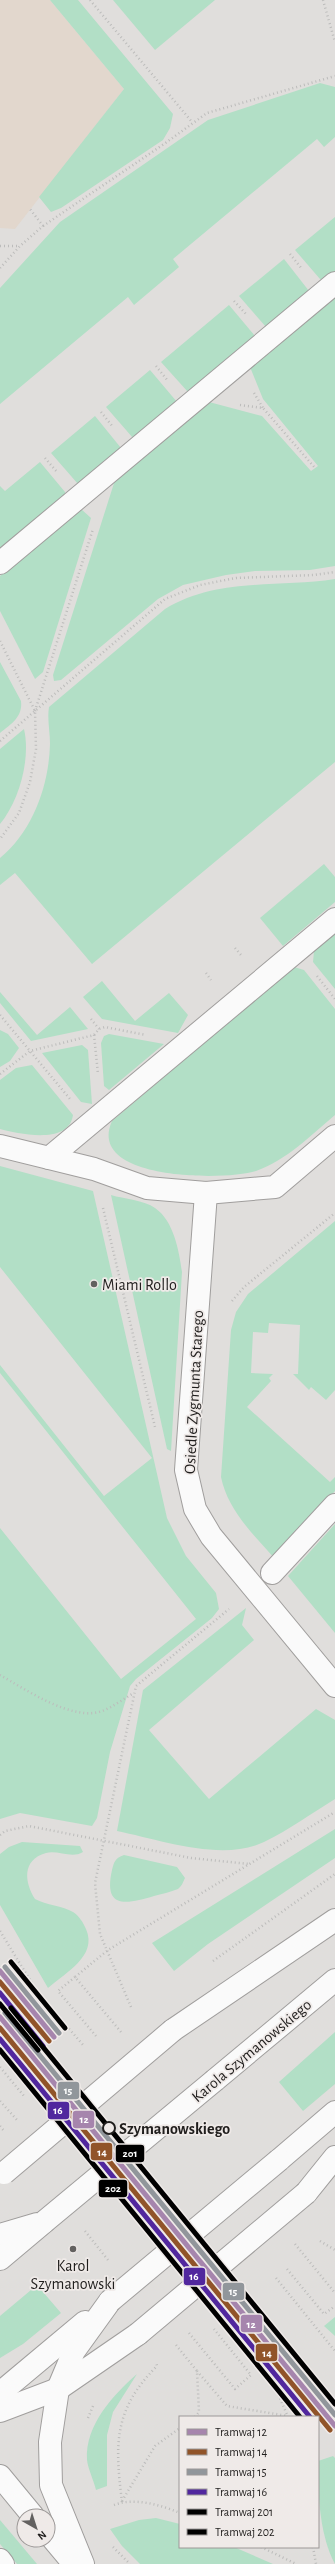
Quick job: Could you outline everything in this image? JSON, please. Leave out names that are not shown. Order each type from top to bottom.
[{"type":"street","points":[[0,563],[335,283]]},
{"type":"street","points":[[49,1158],[91,1125],[335,919]]},
{"type":"street","points":[[0,1146],[94,1169],[147,1188],[206,1193],[274,1187],[335,1136]]},
{"type":"street","name":"Osiedle Zygmunta Starego","points":[[206,1193],[186,1470],[195,1509],[211,1536],[335,1686]]},
{"type":"street","points":[[272,1573],[335,1505]]},
{"type":"street","points":[[2,2174],[173,2030],[335,1920]]},
{"type":"street","name":"Karola Szymanowskiego","points":[[0,2259],[335,1980]]},
{"type":"street","points":[[0,2393],[335,2112]]},
{"type":"street","points":[[0,2411],[58,2388],[138,2334],[306,2193],[335,2157]]},
{"type":"street","points":[[0,2235],[44,2222]]},
{"type":"street","points":[[83,2564],[51,2485],[50,2442],[58,2388],[74,2351],[110,2301]]},
{"type":"street","points":[[0,2476],[26,2508]]},
{"type":"street","points":[[56,2543],[74,2564]]},
{"type":"street","points":[[0,2560],[3,2564]]},
{"type":"path","points":[[90,0],[192,122]]},
{"type":"path","points":[[323,0],[335,42]]},
{"type":"path","points":[[0,268],[20,246],[43,226],[207,113],[335,76]]},
{"type":"path","points":[[30,209],[43,226]]},
{"type":"path","points":[[0,246],[20,246]]},
{"type":"path","points":[[204,393],[248,407],[263,408],[315,468]]},
{"type":"path","points":[[0,839],[19,813],[30,782],[36,749],[35,711],[94,525]]},
{"type":"path","points":[[0,740],[165,599],[200,585],[236,578],[314,575],[335,572]]},
{"type":"path","points":[[0,641],[35,711]]},
{"type":"path","points":[[0,1015],[91,1125]]},
{"type":"path","points":[[91,1019],[99,1029]]},
{"type":"path","points":[[0,1074],[30,1050],[94,1035],[99,1029],[105,1027],[171,1039],[185,1045]]},
{"type":"path","points":[[94,1169],[156,1432]]},
{"type":"path","points":[[229,1305],[244,1287],[335,1212]]},
{"type":"path","points":[[131,2007],[100,1934],[95,1883],[136,1686],[254,1589]]},
{"type":"path","points":[[0,1675],[61,1707],[81,1714],[101,1711],[134,1693]]},
{"type":"path","points":[[96,2036],[58,1991],[108,1950],[335,1812]]},
{"type":"path","points":[[0,1835],[4,1831],[29,1826],[191,1858],[250,1864]]},
{"type":"path","points":[[0,1931],[38,1993],[84,2046]]},
{"type":"path","points":[[75,1977],[124,2036]]},
{"type":"path","points":[[0,2043],[35,2086]]},
{"type":"path","points":[[0,2067],[24,2096]]},
{"type":"path","points":[[0,2101],[19,2123]]},
{"type":"path","points":[[0,2126],[5,2132]]},
{"type":"path","points":[[81,2226],[110,2263]]},
{"type":"path","points":[[291,2240],[335,2293]]},
{"type":"path","points":[[320,2241],[335,2250]]},
{"type":"path","points":[[287,2269],[324,2314],[335,2306]]},
{"type":"path","points":[[276,2278],[335,2351]]},
{"type":"path","points":[[224,2322],[273,2382],[288,2416]]},
{"type":"path","points":[[185,2328],[235,2389],[251,2375],[214,2329]]},
{"type":"path","points":[[174,2342],[227,2406],[282,2416]]},
{"type":"path","points":[[122,2502],[117,2464],[118,2437],[124,2411],[143,2380],[152,2371]]},
{"type":"path","points":[[195,2416],[200,2412],[197,2371]]},
{"type":"path","points":[[88,2419],[98,2399]]},
{"type":"path","points":[[122,2502],[155,2446],[179,2429]]},
{"type":"path","points":[[114,2504],[122,2502],[161,2505],[179,2512]]},
{"type":"path","points":[[110,2543],[130,2564]]},
{"type":"path","points":[[263,2548],[296,2564]]},
{"type":"path","points":[[313,2548],[316,2564]]},
{"type":"shaded area","points":[[0,0],[50,0],[124,89],[15,229],[0,228]]},
{"type":"green space","points":[[50,0],[78,0],[173,114],[170,128],[163,140],[61,208],[51,212],[39,197],[124,89]]},
{"type":"green space","points":[[113,0],[215,0],[155,50]]},
{"type":"green space","points":[[320,83],[335,87],[335,137],[324,147],[317,139],[173,259],[179,267],[134,305],[128,297],[0,404],[0,288],[60,222],[208,120]]},
{"type":"green space","points":[[335,217],[335,271],[324,280],[320,279],[295,250]]},
{"type":"green space","points":[[284,259],[309,291],[266,327],[239,296]]},
{"type":"green space","points":[[335,296],[335,566],[310,570],[255,571],[226,575],[183,585],[158,599],[61,680],[54,681],[53,675],[115,480],[209,402],[262,416],[311,471],[318,466],[263,399],[250,367]]},
{"type":"green space","points":[[229,305],[255,336],[188,392],[161,362]]},
{"type":"green space","points":[[150,370],[177,402],[133,438],[106,407]]},
{"type":"green space","points":[[95,416],[121,448],[78,484],[51,453]]},
{"type":"green space","points":[[40,462],[65,492],[65,495],[0,550],[0,486],[5,491]]},
{"type":"green space","points":[[81,509],[91,518],[43,672],[35,679],[0,611],[0,576]]},
{"type":"green space","points":[[335,579],[335,762],[92,964],[15,873],[0,885],[0,858],[22,835],[37,806],[42,791],[49,760],[49,707],[165,609],[185,599],[206,592],[248,585],[313,582]]},
{"type":"green space","points":[[0,662],[21,701],[21,707],[15,720],[0,733]]},
{"type":"green space","points":[[24,729],[26,753],[22,779],[13,804],[0,824],[0,749]]},
{"type":"green space","points":[[324,864],[335,877],[335,902],[283,946],[260,918]]},
{"type":"green space","points":[[335,933],[335,989],[313,962],[314,951]]},
{"type":"green space","points":[[294,967],[304,970],[335,1009],[335,1115],[298,1147],[278,1161],[256,1171],[217,1176],[162,1172],[138,1166],[119,1156],[109,1141],[112,1121]]},
{"type":"green space","points":[[102,981],[135,1021],[169,993],[188,1015],[178,1033],[102,1019],[83,997]]},
{"type":"green space","points":[[0,992],[37,1035],[70,1007],[88,1029],[31,1041],[0,1003]]},
{"type":"green space","points":[[0,1030],[8,1034],[19,1048],[10,1061],[0,1067]]},
{"type":"green space","points":[[109,1034],[164,1044],[109,1090],[104,1086],[101,1043],[104,1036]]},
{"type":"green space","points":[[82,1045],[88,1050],[92,1104],[81,1102],[42,1053]]},
{"type":"green space","points":[[32,1065],[73,1115],[69,1124],[63,1131],[53,1134],[30,1135],[0,1129],[0,1080],[16,1068]]},
{"type":"green space","points":[[0,1166],[93,1191],[167,1518],[186,1556],[216,1593],[219,1609],[212,1618],[136,1679],[130,1686],[110,1752],[97,1818],[92,1826],[20,1813],[0,1819],[0,1528],[121,1679],[196,1619],[0,1373],[0,1365],[104,1496],[152,1458],[0,1267]]},
{"type":"green space","points":[[111,1195],[140,1201],[155,1208],[167,1221],[177,1246],[182,1272],[171,1451],[167,1449]]},
{"type":"green space","points":[[335,1221],[335,1390],[326,1400],[311,1387],[309,1390],[293,1374],[298,1374],[300,1325],[269,1323],[268,1333],[253,1332],[251,1373],[273,1374],[269,1378],[271,1381],[247,1407],[330,1482],[335,1477],[335,1491],[276,1560],[251,1532],[236,1512],[229,1501],[221,1477],[231,1330],[236,1312],[248,1294]]},
{"type":"green space","points":[[335,1524],[335,1633],[288,1576]]},
{"type":"green space","points":[[246,1608],[242,1625],[254,1640],[149,1730],[209,1799],[316,1709],[335,1720],[335,1799],[291,1827],[264,1842],[247,1848],[211,1850],[172,1844],[117,1831],[143,1690]]},
{"type":"green space","points":[[335,1829],[335,1858],[208,1944],[174,1971],[152,1943]]},
{"type":"green space","points":[[22,1842],[80,1846],[83,1852],[70,1855],[51,1852],[38,1856],[32,1861],[27,1873],[29,1886],[35,1899],[64,1908],[75,1914],[84,1924],[89,1939],[88,1948],[84,1956],[71,1970],[48,1988],[0,1905],[0,1854],[9,1847]]},
{"type":"green space","points":[[124,1855],[177,1867],[185,1878],[178,1889],[135,1901],[120,1901],[114,1898],[111,1892],[110,1883],[114,1863],[119,1857]]},
{"type":"green space","points":[[335,2032],[335,2084],[303,2111],[279,2082]]},
{"type":"green space","points":[[37,2285],[61,2313],[23,2344],[0,2358],[0,2316]]},
{"type":"green space","points":[[335,2317],[335,2336],[324,2326]]},
{"type":"green space","points":[[137,2374],[113,2412],[107,2435],[107,2486],[96,2490],[87,2460],[91,2435],[102,2412],[110,2401]]},
{"type":"green space","points":[[333,2456],[335,2458],[335,2564],[326,2540],[320,2514],[319,2461]]},
{"type":"green space","points":[[156,2518],[179,2524],[179,2548],[236,2548],[273,2564],[140,2564],[122,2546],[110,2529],[139,2520]]},
{"type":"green space","points":[[0,2520],[16,2539],[16,2548],[24,2548],[37,2564],[17,2564],[0,2544]]},
{"type":"tram line","name":"201","points":[[11,1962],[65,2028]]},
{"type":"tram line","name":"15","points":[[5,1967],[59,2033]]},
{"type":"tram line","name":"12","points":[[0,1971],[54,2037]]},
{"type":"tram line","name":"14","points":[[0,1982],[49,2041]]},
{"type":"tram line","name":"16","points":[[0,1993],[43,2046]]},
{"type":"tram line","name":"202","points":[[0,2004],[38,2050]]},
{"type":"tram line","name":"201","points":[[11,2008],[335,2404]]},
{"type":"tram line","name":"15","points":[[5,2013],[335,2415]]},
{"type":"tram line","name":"12","points":[[0,2017],[335,2426]]},
{"type":"tram line","name":"14","points":[[0,2028],[319,2416]]},
{"type":"tram line","name":"16","points":[[0,2039],[309,2416]]},
{"type":"tram line","name":"202","points":[[0,2050],[299,2416]]},
{"type":"tram line","name":"14","points":[[319,2417],[330,2430]]},
{"type":"place","name":"Miami Rollo","points":[[94,1284]]},
{"type":"place","name":"Szymanowskiego","points":[[109,2128]]},
{"type":"place","name":"Karol Szymanowski","points":[[73,2249]]}]
